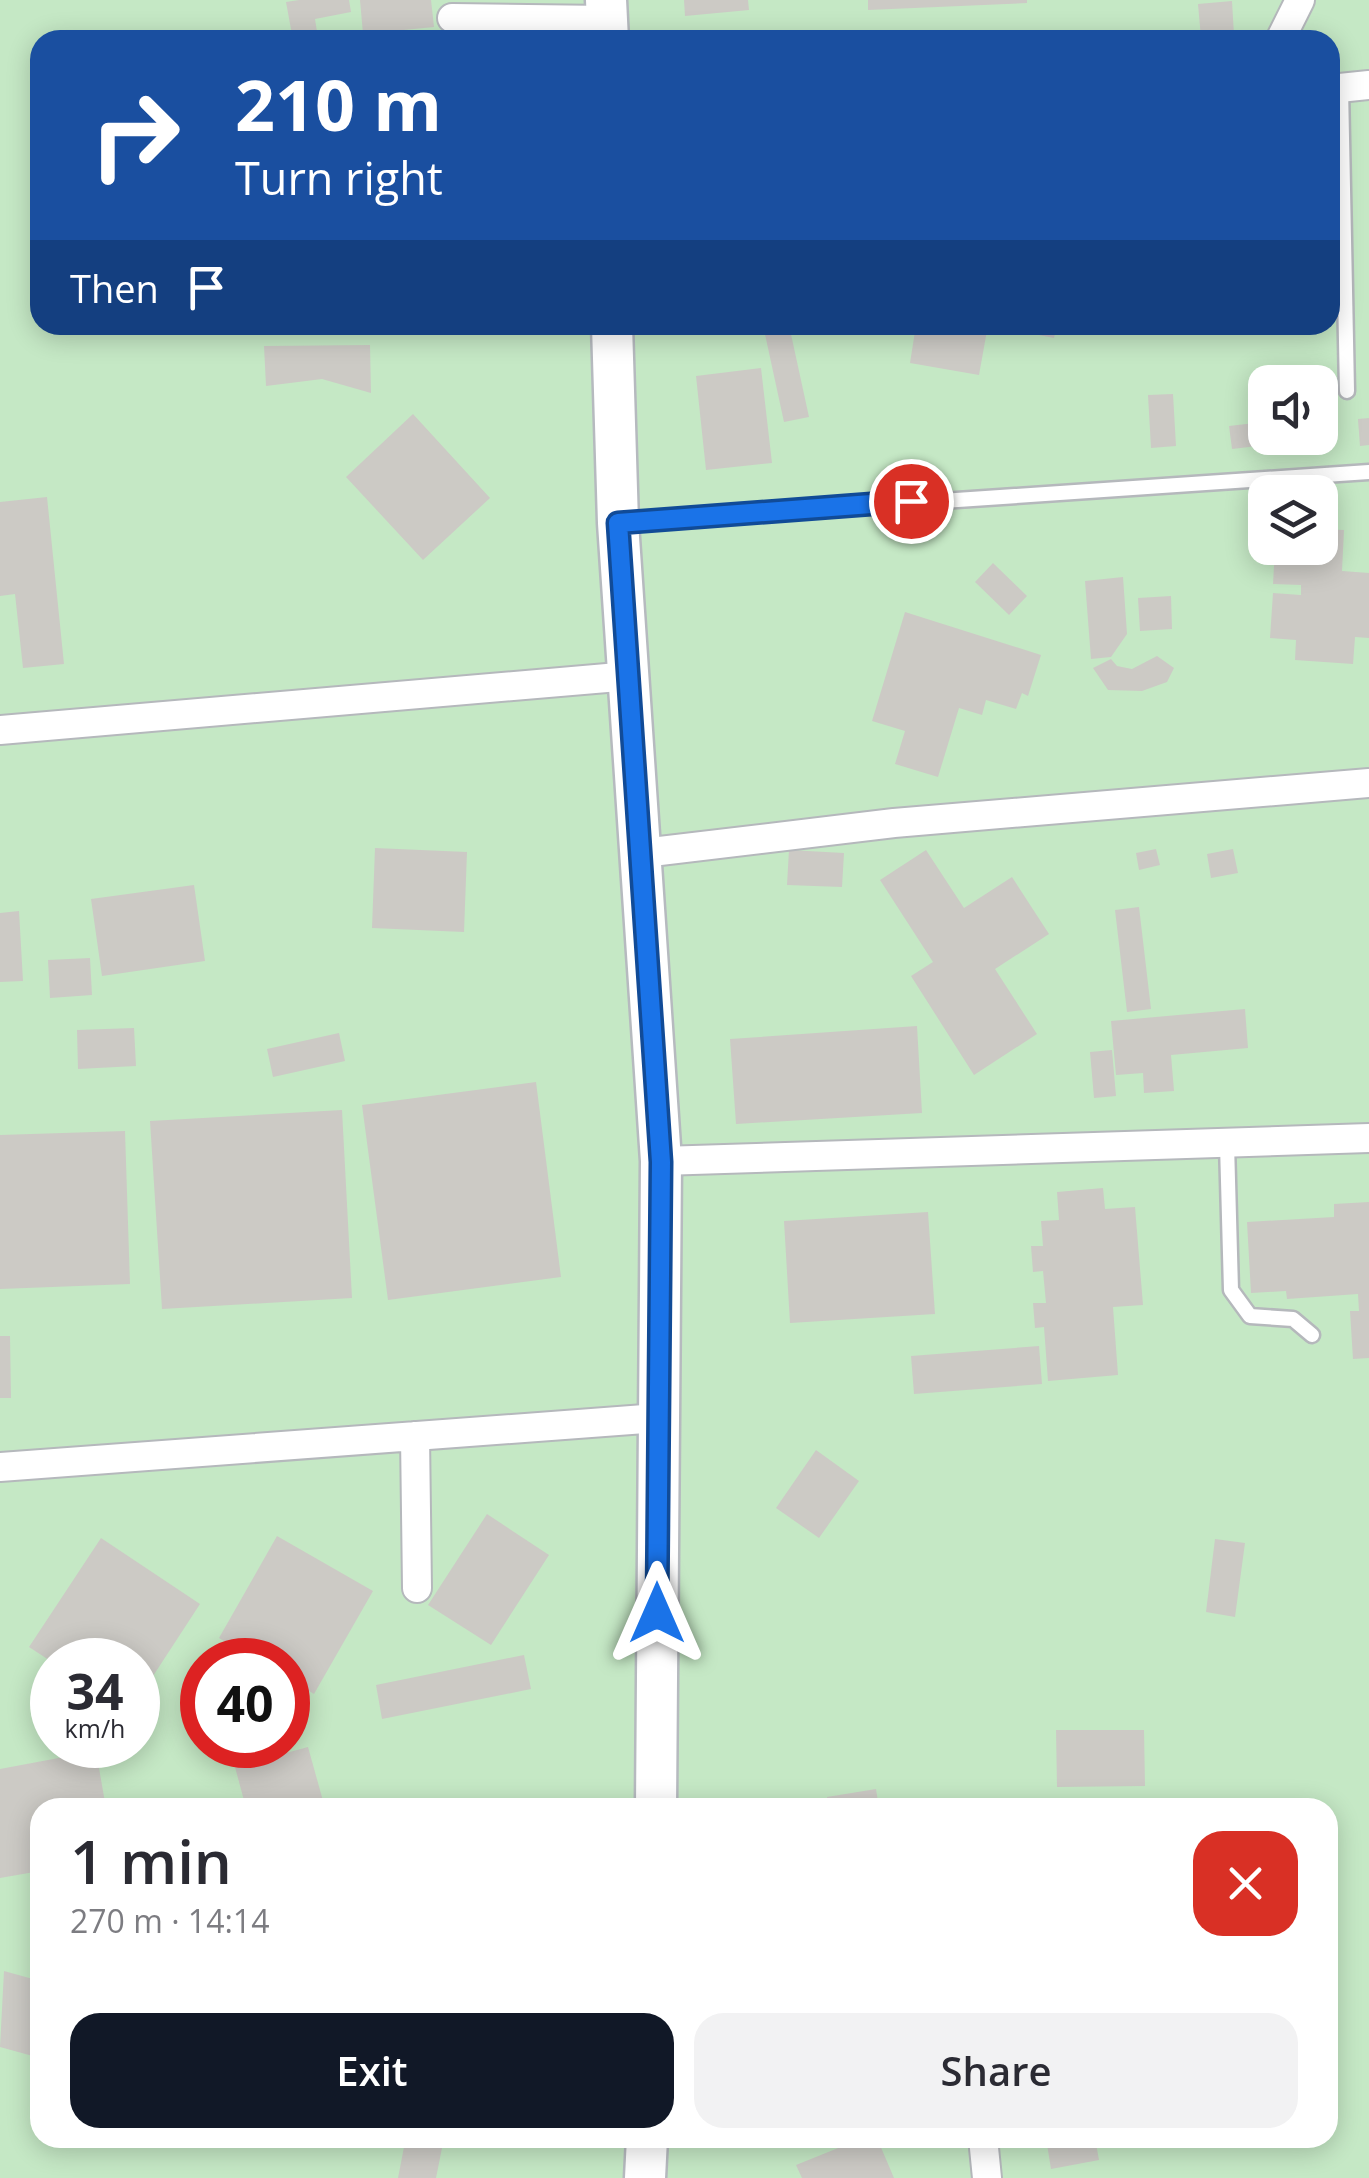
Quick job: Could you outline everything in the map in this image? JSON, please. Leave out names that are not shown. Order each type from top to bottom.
[{"type":"street","points":[[1285,30],[1300,0]]},
{"type":"street","points":[[452,18],[608,20]]},
{"type":"street","points":[[1340,89],[1369,86]]},
{"type":"street","points":[[612,335],[618,523],[661,1162],[656,1798]]},
{"type":"street","points":[[0,730],[630,676]]},
{"type":"street","points":[[643,853],[894,823],[1369,783]]},
{"type":"street","points":[[661,1162],[1369,1138]]},
{"type":"street","points":[[0,1467],[658,1418]]},
{"type":"street","points":[[415,1436],[417,1588]]},
{"type":"street","points":[[645,2178],[646,2148]]},
{"type":"street","points":[[984,2148],[986,2178]]},
{"type":"lane","points":[[1340,214],[1347,390]]},
{"type":"lane","points":[[618,523],[1369,472]]},
{"type":"lane","points":[[1226,1144],[1231,1290],[1250,1316],[1293,1319],[1312,1335]]},
{"type":"green space","points":[[0,0],[1369,0],[1369,2178],[0,2178]]},
{"type":"building","points":[[349,0],[351,12],[315,19],[317,30],[291,30],[286,2]]},
{"type":"building","points":[[360,0],[431,0],[434,27],[363,30]]},
{"type":"building","points":[[684,0],[748,0],[749,10],[685,16]]},
{"type":"building","points":[[868,0],[1027,0],[1027,3],[868,10]]},
{"type":"building","points":[[1232,1],[1234,30],[1200,30],[1198,4]]},
{"type":"building","points":[[765,335],[791,335],[809,417],[784,422]]},
{"type":"building","points":[[914,335],[986,335],[979,375],[910,363]]},
{"type":"building","points":[[370,345],[371,393],[322,379],[266,386],[264,346]]},
{"type":"building","points":[[761,368],[772,463],[706,470],[696,376]]},
{"type":"building","points":[[1173,394],[1176,446],[1151,448],[1148,395]]},
{"type":"building","points":[[413,414],[490,498],[423,560],[346,477]]},
{"type":"building","points":[[1369,418],[1369,445],[1360,446],[1358,419]]},
{"type":"building","points":[[1248,424],[1248,447],[1232,449],[1229,426]]},
{"type":"building","points":[[47,497],[64,664],[23,668],[15,594],[0,596],[0,502]]},
{"type":"building","points":[[1338,530],[1344,530],[1342,571],[1369,573],[1369,638],[1355,637],[1353,664],[1295,660],[1296,640],[1270,638],[1273,593],[1301,595],[1301,585],[1273,584],[1274,565],[1338,565]]},
{"type":"building","points":[[993,563],[1027,596],[1009,615],[975,582]]},
{"type":"building","points":[[1123,577],[1127,634],[1111,657],[1091,659],[1085,581]]},
{"type":"building","points":[[1171,596],[1172,629],[1140,631],[1138,598]]},
{"type":"building","points":[[905,612],[1041,655],[1028,696],[1022,693],[1016,709],[986,700],[982,715],[959,708],[938,777],[895,764],[905,731],[872,721]]},
{"type":"building","points":[[1157,656],[1174,668],[1167,682],[1142,691],[1108,690],[1093,668],[1111,659],[1117,666],[1132,669]]},
{"type":"building","points":[[375,848],[467,852],[464,932],[372,928]]},
{"type":"building","points":[[1156,849],[1160,865],[1139,870],[1136,853]]},
{"type":"building","points":[[1233,849],[1238,873],[1211,878],[1207,854]]},
{"type":"building","points":[[789,850],[844,853],[842,887],[787,885]]},
{"type":"building","points":[[926,850],[964,908],[1012,877],[1049,934],[995,969],[1037,1034],[974,1075],[911,976],[933,962],[880,880]]},
{"type":"building","points":[[194,885],[205,961],[102,976],[91,899]]},
{"type":"building","points":[[1139,907],[1151,1009],[1127,1012],[1115,910]]},
{"type":"building","points":[[19,911],[23,981],[0,982],[0,913]]},
{"type":"building","points":[[90,958],[92,995],[50,998],[48,960]]},
{"type":"building","points":[[1245,1009],[1248,1048],[1171,1055],[1174,1091],[1144,1093],[1143,1073],[1116,1075],[1111,1021]]},
{"type":"building","points":[[917,1026],[922,1113],[736,1124],[730,1039]]},
{"type":"building","points":[[134,1028],[136,1066],[78,1069],[77,1030]]},
{"type":"building","points":[[339,1033],[345,1061],[273,1077],[267,1049]]},
{"type":"building","points":[[1112,1050],[1116,1096],[1094,1098],[1090,1052]]},
{"type":"building","points":[[536,1082],[561,1277],[388,1300],[362,1105]]},
{"type":"building","points":[[342,1110],[352,1298],[162,1309],[150,1121]]},
{"type":"building","points":[[125,1131],[130,1284],[0,1289],[0,1135]]},
{"type":"building","points":[[1103,1188],[1105,1209],[1135,1207],[1143,1305],[1113,1307],[1118,1375],[1048,1381],[1044,1327],[1035,1328],[1033,1303],[1046,1303],[1043,1271],[1033,1272],[1031,1246],[1043,1246],[1041,1221],[1059,1220],[1057,1192]]},
{"type":"building","points":[[1369,1202],[1369,1358],[1353,1359],[1350,1311],[1359,1311],[1358,1294],[1287,1299],[1286,1291],[1251,1293],[1247,1222],[1334,1217],[1334,1204]]},
{"type":"building","points":[[928,1212],[935,1314],[790,1323],[784,1221]]},
{"type":"building","points":[[0,1336],[10,1336],[11,1398],[0,1398]]},
{"type":"building","points":[[1039,1346],[1042,1384],[914,1394],[911,1356]]},
{"type":"building","points":[[816,1450],[859,1481],[819,1538],[776,1508]]},
{"type":"building","points":[[487,1514],[549,1555],[491,1645],[428,1605]]},
{"type":"building","points":[[277,1536],[373,1591],[314,1694],[310,1692],[310,1638],[219,1638]]},
{"type":"building","points":[[101,1538],[200,1604],[160,1665],[160,1638],[35,1638]]},
{"type":"building","points":[[1215,1539],[1245,1543],[1235,1617],[1206,1612]]},
{"type":"building","points":[[524,1655],[531,1689],[382,1719],[376,1685]]},
{"type":"building","points":[[1056,1730],[1144,1730],[1145,1786],[1057,1787]]},
{"type":"building","points":[[310,1754],[322,1798],[243,1798],[235,1768],[310,1768]]},
{"type":"building","points":[[30,1763],[30,1768],[99,1768],[104,1798],[30,1798],[30,1873],[0,1878],[0,1769]]},
{"type":"building","points":[[876,1789],[877,1798],[827,1798]]},
{"type":"building","points":[[4,1971],[30,1978],[30,2055],[0,2047]]},
{"type":"building","points":[[404,2148],[442,2148],[436,2178],[398,2178]]},
{"type":"building","points":[[838,2148],[881,2148],[894,2178],[802,2178],[796,2165]]},
{"type":"building","points":[[1048,2148],[1097,2148],[1099,2160],[1051,2169]]},
{"type":"route","points":[[657,1613],[661,1162],[618,523],[911,501]]}]
